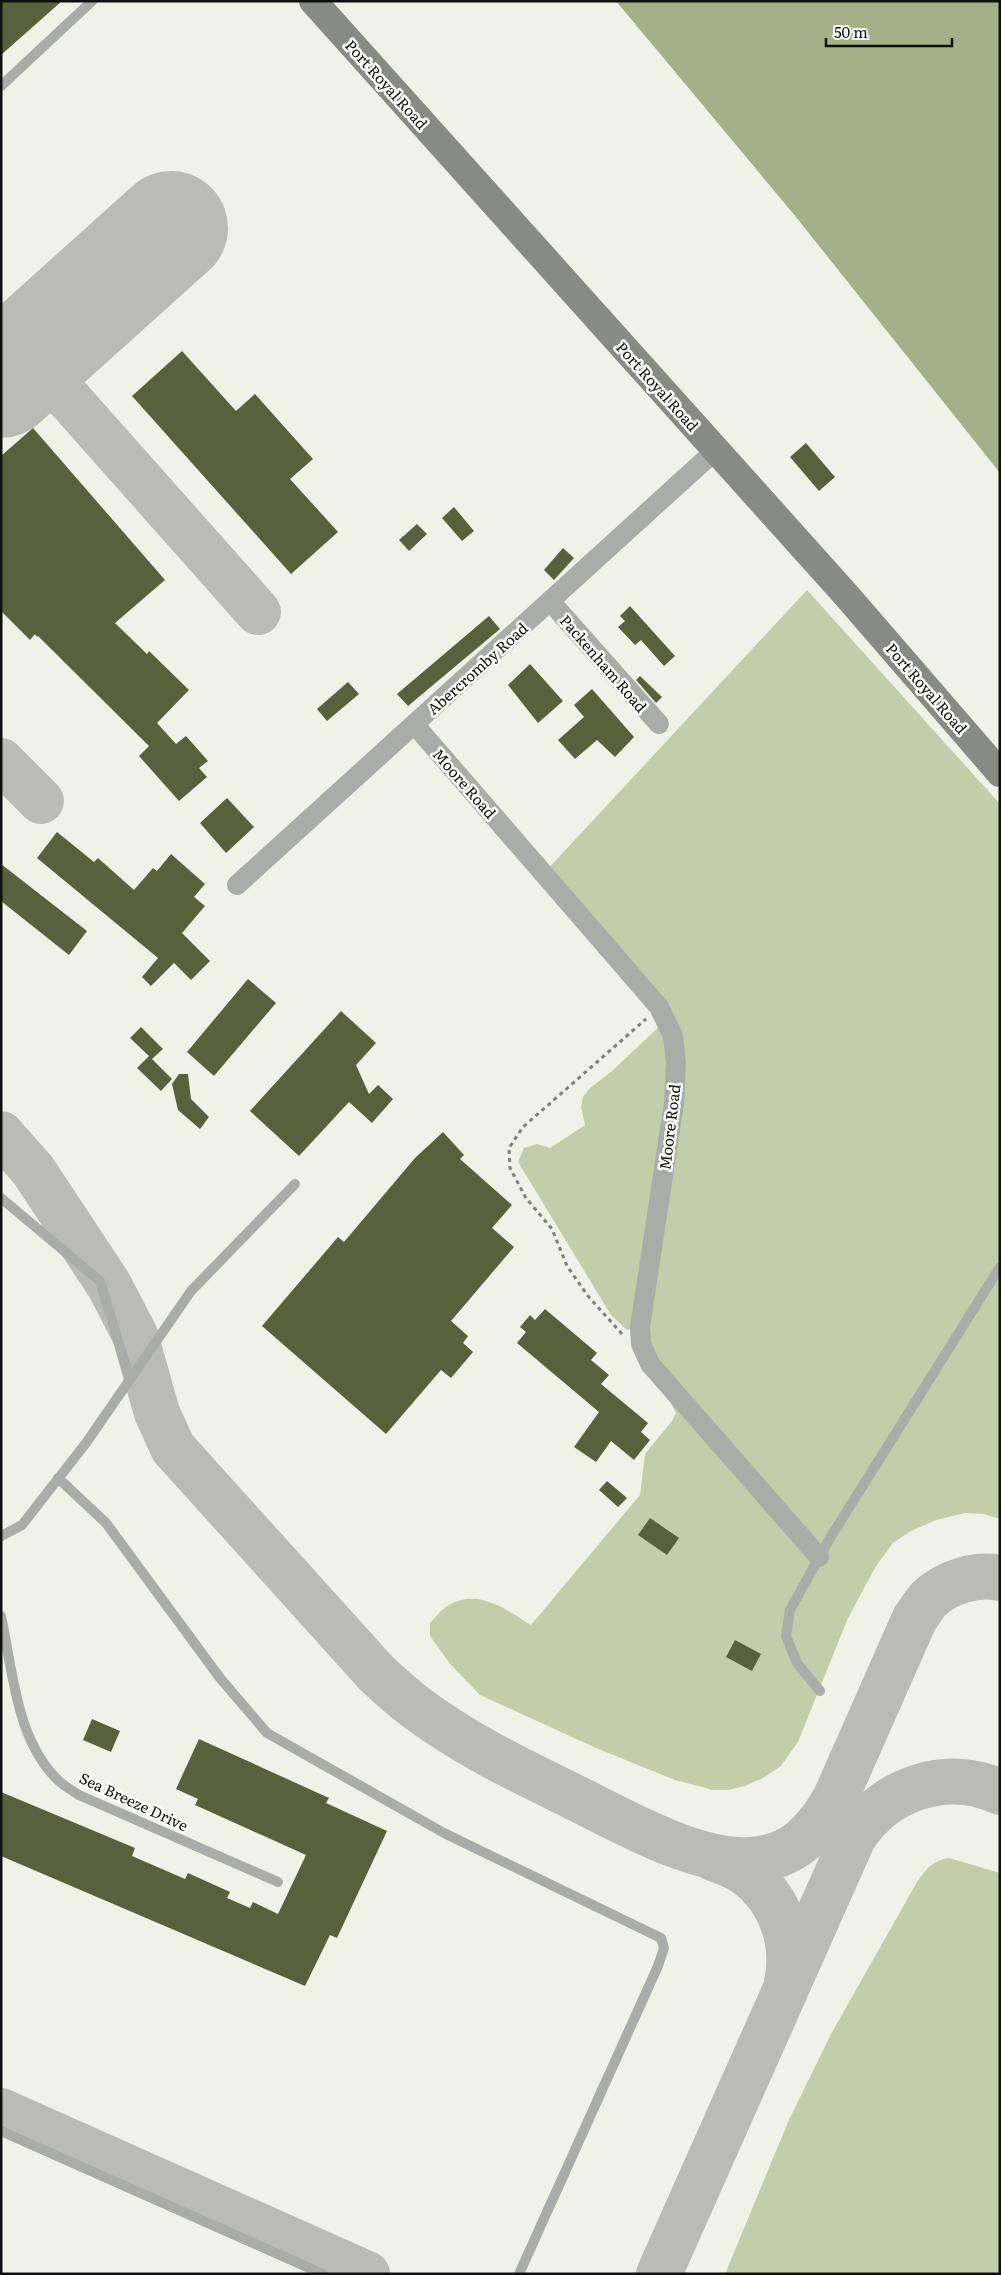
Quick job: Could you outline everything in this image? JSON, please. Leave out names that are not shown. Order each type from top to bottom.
[{"type":"main road","name":"Port Royal Road","points":[[312,1],[847,596],[1000,773]]},
{"type":"street","name":"Abercromby Road","points":[[237,885],[716,450]]},
{"type":"street","name":"Packenham Road","points":[[550,601],[659,724]]},
{"type":"street","name":"Moore Road","points":[[414,724],[659,1007],[673,1036],[676,1063],[675,1087],[640,1327],[641,1344],[650,1364],[819,1557]]},
{"type":"lane","points":[[1,86],[92,1]]},
{"type":"lane","points":[[1,1536],[22,1525],[86,1443],[191,1291],[294,1184]]},
{"type":"lane","points":[[1,1198],[100,1281],[130,1380]]},
{"type":"lane","points":[[820,1691],[797,1663],[786,1636],[790,1610],[819,1557],[1000,1267]]},
{"type":"lane","points":[[58,1478],[106,1523],[220,1678],[267,1733],[444,1833],[661,1938],[664,1948],[658,1966],[519,2274]]},
{"type":"lane","name":"Sea Breeze Drive","points":[[1,1616],[17,1699],[26,1729],[41,1758],[60,1782],[79,1795],[278,1882]]},
{"type":"lane","points":[[1,2131],[323,2274]]},
{"type":"path","points":[[625,1337],[588,1296],[567,1266],[552,1229],[526,1198],[510,1168],[509,1148],[523,1127],[659,1007]]},
{"type":"shaded area","points":[[616,1],[1000,1],[1000,473],[796,217]]},
{"type":"shaded area","points":[[807,590],[1000,804],[1000,1519],[984,1514],[965,1513],[936,1520],[911,1531],[893,1543],[876,1566],[848,1618],[798,1742],[781,1766],[763,1778],[745,1786],[728,1790],[713,1790],[675,1780],[596,1748],[480,1695],[451,1665],[430,1636],[430,1623],[447,1606],[458,1601],[470,1599],[481,1600],[502,1607],[531,1625],[640,1495],[645,1454],[672,1421],[676,1413],[650,1364],[640,1327],[627,1330],[611,1315],[518,1162],[524,1148],[537,1144],[550,1148],[585,1125],[581,1107],[583,1097],[589,1089],[612,1071],[666,1020],[545,872]]},
{"type":"shaded area","points":[[949,1858],[1000,1873],[1000,2274],[725,2274],[788,2122],[831,2034],[917,1882],[931,1866]]},
{"type":"building","points":[[1,1],[62,1],[1,55]]},
{"type":"building","points":[[182,351],[236,411],[255,394],[313,459],[290,479],[338,532],[291,574],[132,396]]},
{"type":"building","points":[[33,428],[165,580],[115,623],[147,654],[149,651],[189,690],[157,723],[176,744],[186,736],[208,761],[199,768],[207,777],[179,801],[139,756],[149,746],[38,636],[35,634],[30,640],[1,611],[1,456]]},
{"type":"building","points":[[806,443],[835,477],[819,491],[790,457]]},
{"type":"building","points":[[454,507],[474,531],[462,541],[442,518]]},
{"type":"building","points":[[417,524],[427,534],[409,551],[399,540]]},
{"type":"building","points":[[563,548],[574,558],[554,580],[544,570]]},
{"type":"building","points":[[630,606],[675,656],[664,666],[641,640],[635,645],[618,627],[625,621],[620,616]]},
{"type":"building","points":[[489,616],[500,629],[408,706],[397,694]]},
{"type":"building","points":[[530,664],[563,701],[538,723],[508,685]]},
{"type":"building","points":[[640,676],[662,697],[656,703],[636,680]]},
{"type":"building","points":[[348,682],[359,694],[327,721],[317,709]]},
{"type":"building","points":[[592,689],[634,737],[615,757],[597,740],[575,759],[558,740],[584,717],[574,705]]},
{"type":"building","points":[[227,798],[254,827],[226,853],[200,823]]},
{"type":"building","points":[[57,832],[94,862],[98,858],[134,890],[153,868],[157,871],[171,854],[205,884],[194,897],[205,906],[182,933],[210,961],[191,980],[174,963],[151,986],[142,977],[158,958],[37,858]]},
{"type":"building","points":[[1,864],[87,931],[69,955],[1,901]]},
{"type":"building","points":[[248,979],[276,1003],[214,1076],[187,1052]]},
{"type":"building","points":[[341,1011],[376,1043],[356,1065],[369,1094],[378,1085],[393,1099],[372,1123],[349,1102],[299,1156],[250,1111]]},
{"type":"building","points":[[141,1027],[163,1049],[152,1059],[172,1079],[161,1091],[137,1068],[149,1056],[130,1038]]},
{"type":"building","points":[[179,1074],[188,1074],[191,1099],[209,1117],[200,1129],[178,1110],[172,1084]]},
{"type":"building","points":[[443,1132],[464,1155],[460,1159],[512,1205],[492,1228],[514,1247],[451,1321],[468,1336],[463,1343],[473,1352],[451,1378],[441,1370],[386,1434],[262,1326],[338,1237],[344,1242],[415,1158]]},
{"type":"building","points":[[545,1309],[597,1353],[591,1360],[609,1375],[601,1384],[648,1423],[641,1432],[650,1440],[634,1460],[611,1441],[596,1462],[574,1447],[599,1412],[517,1343],[526,1332],[520,1327],[530,1315],[535,1320]]},
{"type":"building","points":[[607,1481],[627,1498],[618,1507],[599,1490]]},
{"type":"building","points":[[650,1518],[679,1538],[667,1555],[638,1535]]},
{"type":"building","points":[[735,1640],[761,1654],[752,1671],[726,1657]]},
{"type":"building","points":[[92,1719],[120,1731],[111,1752],[83,1740]]},
{"type":"building","points":[[199,1739],[329,1798],[326,1803],[387,1831],[337,1938],[330,1935],[305,1986],[1,1856],[1,1792],[135,1848],[132,1856],[185,1879],[188,1873],[230,1892],[227,1898],[250,1908],[253,1902],[278,1914],[306,1855],[195,1805],[198,1799],[176,1789]]},
{"type":"taxiway","points":[[1,385],[20,381],[37,382],[53,388],[68,398],[258,612]]},
{"type":"taxiway","points":[[1,761],[41,801]]},
{"type":"taxiway","points":[[1,1134],[33,1170],[109,1285],[135,1335],[157,1413],[173,1448],[377,1674],[414,1706],[473,1745],[638,1829],[684,1848],[729,1859],[750,1860],[778,1855],[801,1842],[819,1823],[835,1799],[915,1618],[925,1603],[944,1588],[962,1580],[981,1577],[1000,1578]]},
{"type":"taxiway","points":[[659,2274],[853,1838],[866,1821],[881,1807],[899,1795],[918,1787],[938,1783],[959,1782],[979,1785],[1000,1792]]},
{"type":"taxiway","points":[[711,1857],[736,1867],[753,1879],[774,1904],[781,1918],[789,1949],[787,1982]]},
{"type":"taxiway","points":[[1,2111],[367,2274]]},
{"type":"runway","points":[[1,381],[171,228]]}]
